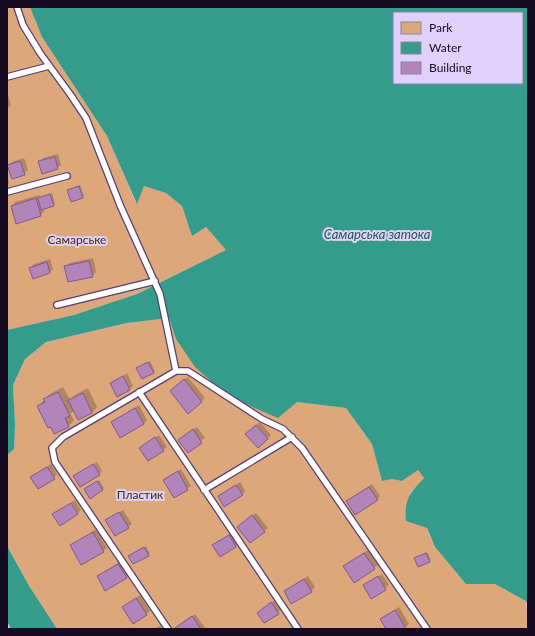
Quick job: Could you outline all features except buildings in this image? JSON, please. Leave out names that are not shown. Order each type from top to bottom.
[{"type":"lane","points":[[17,7],[23,25],[49,66],[86,118],[123,212],[160,294],[176,371]]},
{"type":"lane","points":[[7,77],[49,66]]},
{"type":"lane","points":[[7,192],[67,176]]},
{"type":"lane","points":[[57,305],[155,281]]},
{"type":"lane","points":[[168,629],[55,462],[52,448],[63,437],[176,371],[188,371],[262,419],[283,429],[292,437],[302,448],[427,629]]},
{"type":"lane","points":[[139,392],[298,629]]},
{"type":"lane","points":[[204,490],[292,437]]},
{"type":"green space","name":"Самарське","points":[[7,7],[30,7],[42,37],[107,136],[136,203],[144,186],[166,193],[182,206],[192,236],[206,227],[226,250],[137,294],[74,315],[7,330]]},
{"type":"green space","name":"Пластик","points":[[169,318],[176,339],[297,402],[346,408],[372,444],[382,481],[392,479],[402,481],[418,470],[424,478],[410,493],[435,547],[466,584],[495,584],[526,601],[528,629],[57,629],[29,586],[7,546],[7,455],[14,449],[15,425],[13,385],[25,359],[46,342],[128,323]]},
{"type":"water","name":"Самарська затока","points":[[30,7],[528,7],[528,605],[526,601],[495,584],[466,584],[435,547],[427,528],[406,521],[406,507],[409,497],[424,478],[418,470],[402,481],[392,479],[382,481],[372,444],[346,408],[297,402],[278,418],[229,397],[195,367],[176,339],[169,318],[127,323],[46,342],[25,359],[13,385],[15,425],[14,449],[7,455],[7,330],[74,315],[137,294],[226,250],[206,227],[192,236],[182,206],[166,193],[144,186],[137,204],[107,136],[42,37]]},
{"type":"water","points":[[7,546],[29,586],[57,629],[11,629],[7,621]]}]
